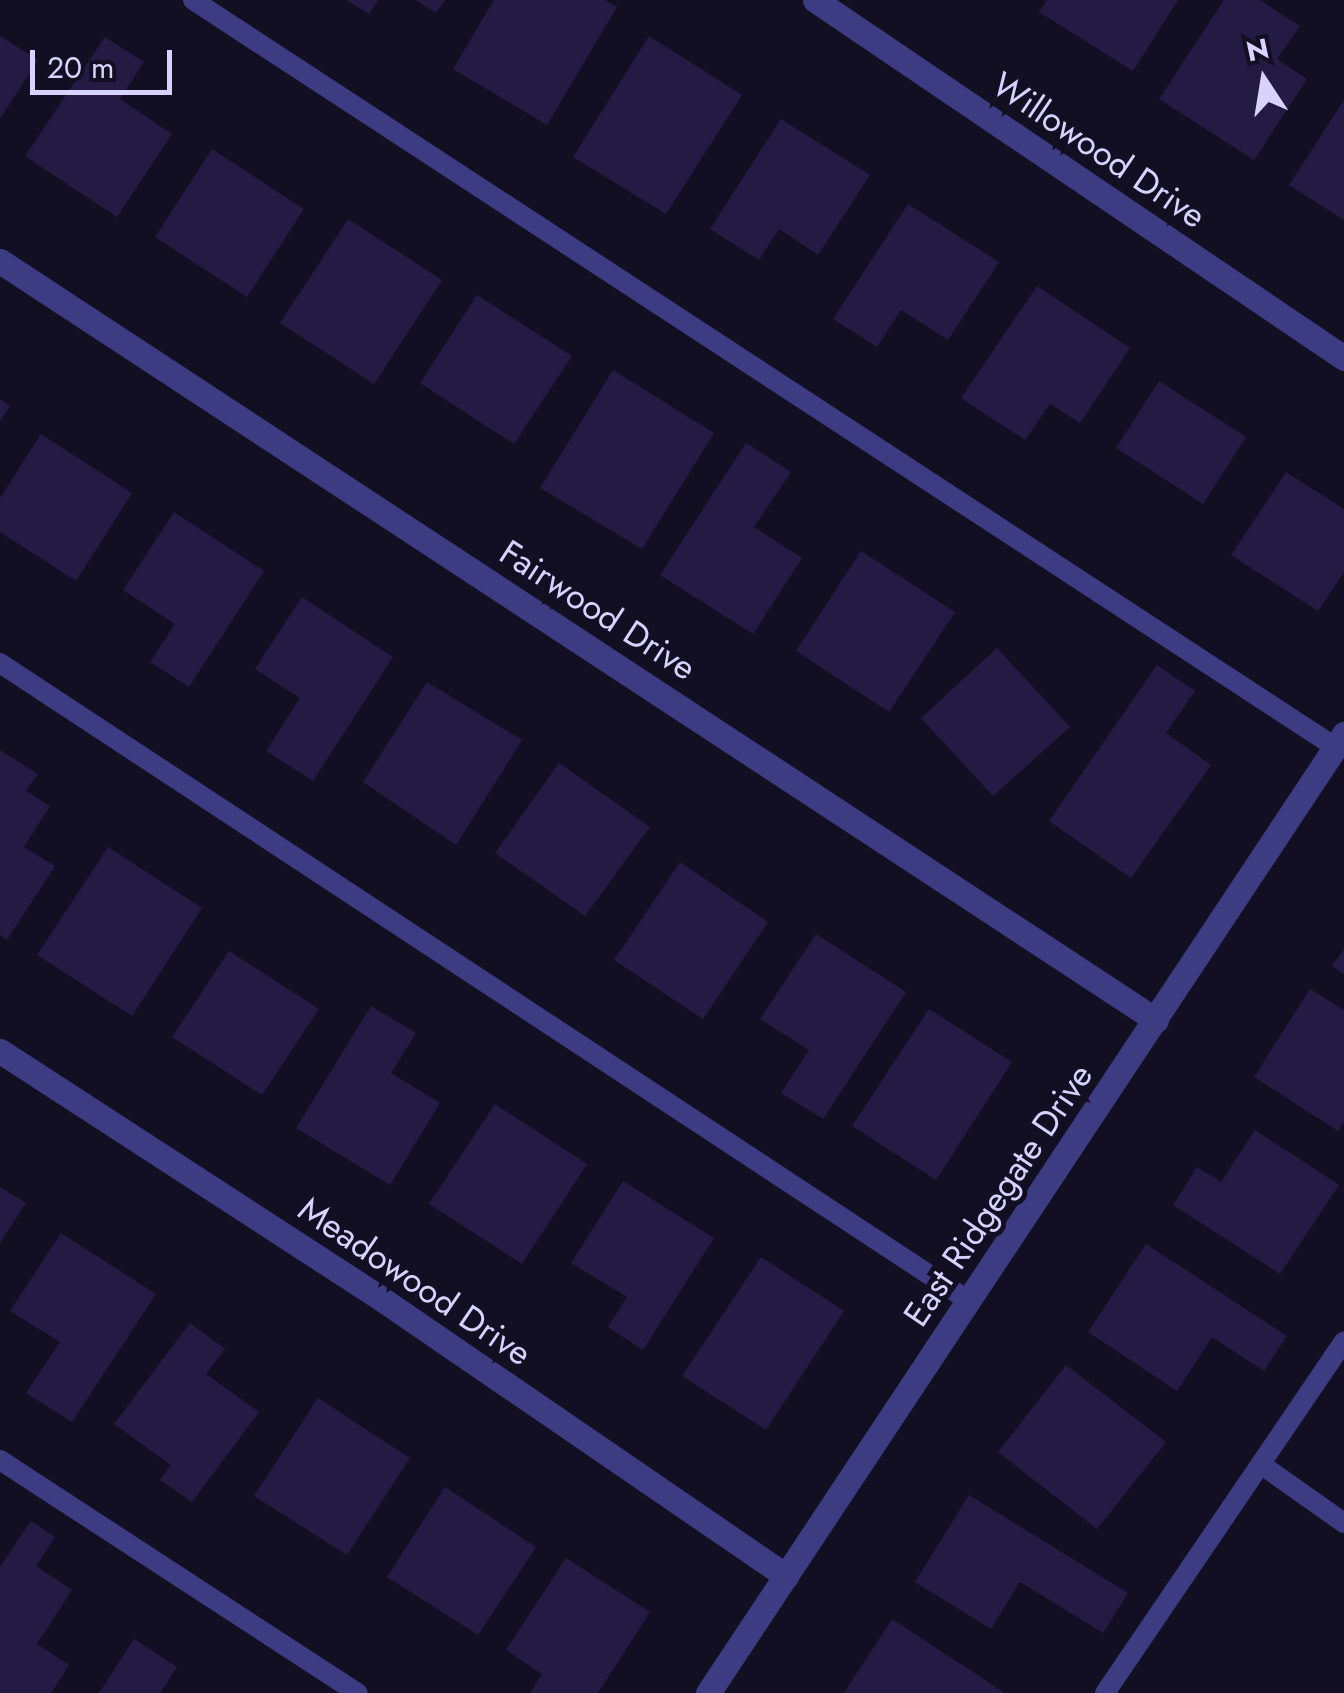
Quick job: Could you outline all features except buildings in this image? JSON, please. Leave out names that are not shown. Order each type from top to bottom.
[{"type":"street","name":"Willowood Drive","points":[[815,0],[1344,358]]},
{"type":"street","name":"Fairwood Drive","points":[[0,261],[1156,1020]]},
{"type":"street","name":"East Ridgegate Drive","points":[[708,1693],[1340,741]]},
{"type":"street","name":"Meadowood Drive","points":[[0,1051],[373,1293],[786,1576]]},
{"type":"lane","points":[[192,0],[1340,741]]},
{"type":"lane","points":[[0,662],[969,1302]]},
{"type":"lane","points":[[1105,1693],[1344,1342]]},
{"type":"lane","points":[[0,1460],[358,1693]]},
{"type":"lane","points":[[1262,1465],[1344,1522]]}]
